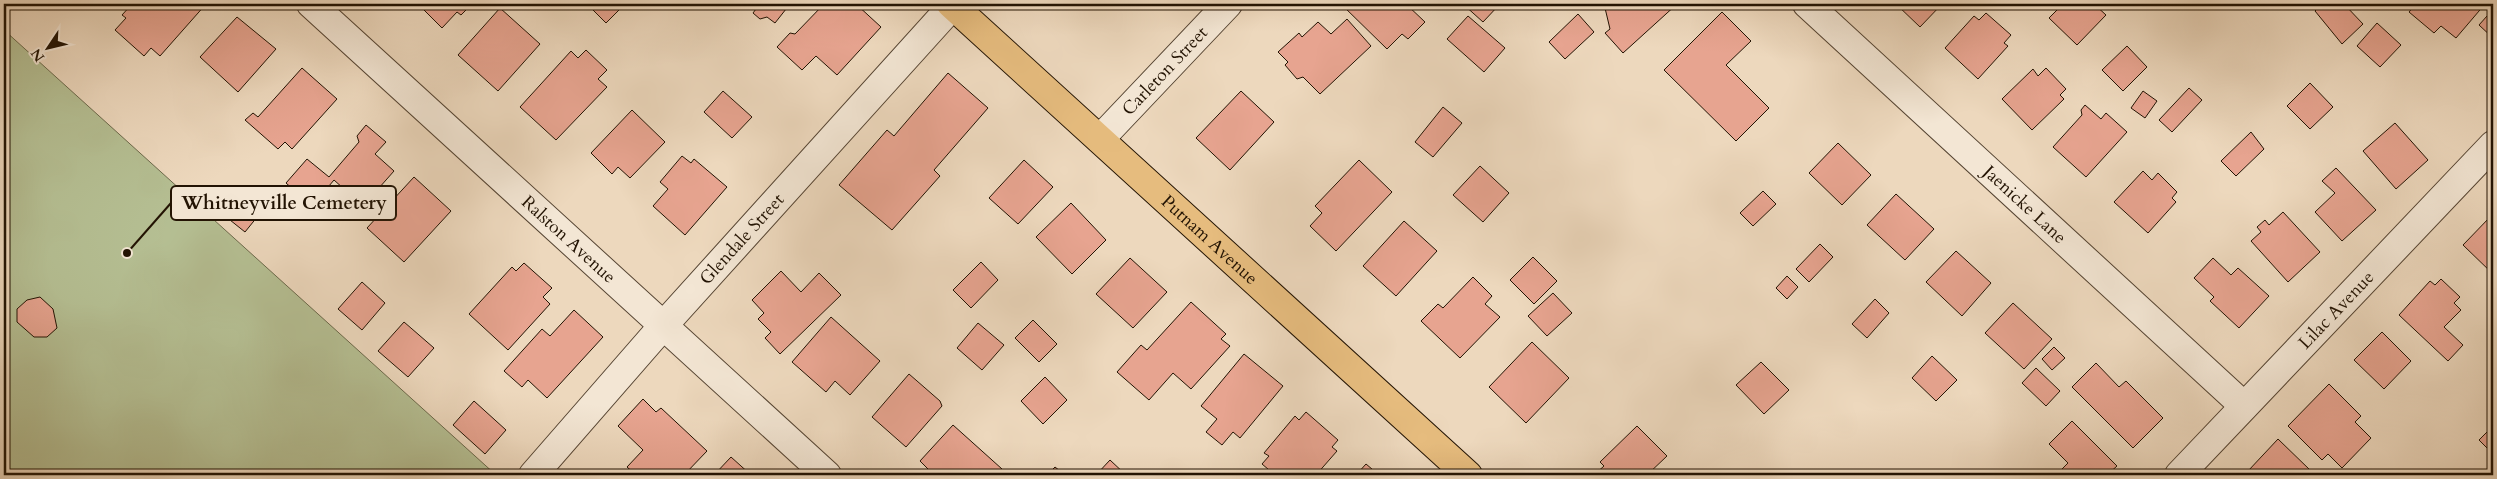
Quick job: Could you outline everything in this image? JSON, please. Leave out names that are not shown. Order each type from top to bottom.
[{"type":"main road","name":"Putnam Avenue","points":[[952,4],[1468,475]]},
{"type":"street","name":"Ralston Avenue","points":[[311,4],[662,327],[827,475]]},
{"type":"street","name":"Glendale Street","points":[[533,475],[662,327],[952,4]]},
{"type":"street","name":"Carleton Street","points":[[1100,139],[1228,4]]},
{"type":"street","name":"Jaenicke Lane","points":[[1807,4],[2244,406]]},
{"type":"street","name":"Lilac Avenue","points":[[2179,475],[2493,145]]},
{"type":"green space","points":[[4,30],[496,475],[4,475]]},
{"type":"building","points":[[132,4],[206,4],[160,56],[151,48],[144,56],[115,30],[126,18],[122,15]]},
{"type":"building","points":[[418,4],[472,4],[461,15],[457,12],[442,28]]},
{"type":"building","points":[[587,4],[625,4],[606,23]]},
{"type":"building","points":[[750,4],[790,4],[775,23],[767,17],[760,19],[753,13],[756,9]]},
{"type":"building","points":[[824,4],[856,4],[881,27],[837,75],[816,56],[802,70],[777,47],[790,33],[795,34]]},
{"type":"building","points":[[1341,4],[1406,4],[1425,22],[1408,39],[1402,34],[1387,49]]},
{"type":"building","points":[[1463,4],[1497,4],[1499,5],[1483,22]]},
{"type":"building","points":[[1609,4],[1677,4],[1623,53],[1605,33],[1610,29],[1605,8]]},
{"type":"building","points":[[1896,4],[1942,4],[1920,27]]},
{"type":"building","points":[[2063,4],[2094,4],[2106,15],[2077,45],[2049,18]]},
{"type":"building","points":[[2322,4],[2344,4],[2363,24],[2342,44],[2315,11]]},
{"type":"building","points":[[2416,4],[2485,4],[2456,38],[2441,26],[2434,33],[2409,12]]},
{"type":"building","points":[[500,8],[540,44],[498,91],[458,55]]},
{"type":"building","points":[[1722,12],[1751,41],[1726,65],[1769,108],[1736,141],[1664,70]]},
{"type":"building","points":[[1986,13],[2011,35],[2004,43],[2008,46],[1978,79],[1945,48],[1974,16],[1979,20]]},
{"type":"building","points":[[1578,14],[1594,32],[1565,59],[1549,42]]},
{"type":"building","points":[[1468,16],[1505,48],[1484,72],[1447,39]]},
{"type":"building","points":[[2487,16],[2493,16],[2493,38],[2479,25]]},
{"type":"building","points":[[237,17],[276,49],[238,92],[200,57]]},
{"type":"building","points":[[1347,19],[1371,46],[1320,94],[1303,77],[1297,79],[1285,65],[1288,62],[1278,52],[1299,33],[1302,37],[1318,22],[1331,34]]},
{"type":"building","points":[[2377,23],[2401,45],[2380,67],[2357,46]]},
{"type":"building","points":[[2127,46],[2147,67],[2123,91],[2102,70]]},
{"type":"building","points":[[586,50],[607,70],[598,79],[607,87],[556,140],[520,107],[571,51],[578,58]]},
{"type":"building","points":[[302,68],[337,99],[292,149],[285,142],[278,149],[245,120],[253,113],[258,117]]},
{"type":"building","points":[[2046,68],[2066,89],[2060,95],[2064,99],[2032,130],[2002,99],[2033,69],[2038,76]]},
{"type":"building","points":[[948,73],[988,108],[934,170],[940,176],[892,230],[839,185],[887,130],[894,136]]},
{"type":"building","points":[[2310,83],[2333,107],[2310,129],[2287,106]]},
{"type":"building","points":[[2189,88],[2202,100],[2172,132],[2159,120]]},
{"type":"building","points":[[723,91],[752,117],[732,138],[704,112]]},
{"type":"building","points":[[1241,91],[1274,122],[1230,170],[1196,138]]},
{"type":"building","points":[[2143,91],[2157,101],[2145,118],[2131,108]]},
{"type":"building","points":[[2085,105],[2101,119],[2106,113],[2127,132],[2086,177],[2053,147],[2082,115],[2081,110]]},
{"type":"building","points":[[1443,107],[1462,123],[1433,157],[1415,142]]},
{"type":"building","points":[[632,110],[665,142],[630,178],[618,167],[612,174],[591,153]]},
{"type":"building","points":[[2395,123],[2428,160],[2396,189],[2363,151]]},
{"type":"building","points":[[366,125],[386,142],[375,154],[394,171],[363,206],[334,180],[312,206],[286,183],[307,159],[329,177],[359,142],[357,136]]},
{"type":"building","points":[[2251,132],[2264,149],[2236,176],[2221,161]]},
{"type":"building","points":[[1838,143],[1871,175],[1842,205],[1809,173]]},
{"type":"building","points":[[682,156],[691,163],[694,159],[727,187],[685,235],[653,206],[668,189],[660,182]]},
{"type":"building","points":[[1024,160],[1053,187],[1018,224],[989,198]]},
{"type":"building","points":[[1359,160],[1392,192],[1336,251],[1310,226],[1322,213],[1315,206]]},
{"type":"building","points":[[1480,166],[1509,193],[1483,222],[1453,195]]},
{"type":"building","points":[[2336,168],[2376,210],[2342,241],[2315,212],[2335,193],[2322,181]]},
{"type":"building","points":[[2143,171],[2152,180],[2158,173],[2177,192],[2172,198],[2176,202],[2148,233],[2114,202]]},
{"type":"building","points":[[414,177],[451,211],[404,262],[367,228]]},
{"type":"building","points":[[245,190],[266,206],[245,232],[225,216]]},
{"type":"building","points":[[1763,191],[1776,204],[1753,226],[1740,213]]},
{"type":"building","points":[[1896,194],[1934,229],[1905,260],[1867,225]]},
{"type":"building","points":[[1071,203],[1106,240],[1072,274],[1036,237]]},
{"type":"building","points":[[2283,212],[2320,252],[2288,282],[2251,241],[2261,232],[2257,227],[2265,220],[2269,225]]},
{"type":"building","points":[[2491,216],[2493,218],[2493,274],[2463,245]]},
{"type":"building","points":[[1404,221],[1437,251],[1396,296],[1363,266]]},
{"type":"building","points":[[1820,244],[1833,257],[1809,282],[1796,269]]},
{"type":"building","points":[[1956,251],[1991,283],[1962,316],[1926,282]]},
{"type":"building","points":[[1533,257],[1557,281],[1534,304],[1510,280]]},
{"type":"building","points":[[1130,258],[1167,292],[1133,328],[1096,294]]},
{"type":"building","points":[[2213,258],[2231,275],[2238,268],[2269,296],[2239,328],[2210,301],[2214,297],[2194,278]]},
{"type":"building","points":[[981,262],[998,280],[971,308],[953,290]]},
{"type":"building","points":[[524,263],[552,288],[543,297],[550,304],[508,350],[469,314],[512,267],[516,271]]},
{"type":"building","points":[[781,271],[801,292],[819,273],[841,295],[780,354],[765,338],[771,332],[758,319],[764,313],[752,300]]},
{"type":"building","points":[[1787,276],[1798,287],[1787,299],[1776,288]]},
{"type":"building","points":[[1473,277],[1492,296],[1485,304],[1500,317],[1460,358],[1421,321],[1438,304],[1443,308]]},
{"type":"building","points":[[2441,279],[2460,297],[2454,303],[2461,310],[2444,327],[2463,345],[2448,361],[2399,315],[2430,281],[2435,285]]},
{"type":"building","points":[[362,282],[385,303],[362,330],[338,309]]},
{"type":"building","points":[[1553,293],[1572,313],[1547,336],[1528,316]]},
{"type":"building","points":[[40,297],[53,309],[57,328],[47,337],[34,337],[17,322],[17,309],[27,300]]},
{"type":"building","points":[[1875,299],[1889,313],[1867,338],[1852,324]]},
{"type":"building","points":[[1191,302],[1226,334],[1221,339],[1230,346],[1191,389],[1173,373],[1149,400],[1117,372],[1141,345],[1147,350]]},
{"type":"building","points":[[2013,303],[2052,339],[2024,369],[1985,333]]},
{"type":"building","points":[[574,310],[603,337],[547,398],[528,380],[522,387],[504,371],[542,329],[550,336]]},
{"type":"building","points":[[831,317],[880,361],[850,395],[835,381],[826,392],[792,362]]},
{"type":"building","points":[[1033,320],[1057,344],[1039,362],[1015,338]]},
{"type":"building","points":[[404,322],[434,348],[408,377],[378,351]]},
{"type":"building","points":[[978,323],[1004,345],[982,370],[957,348]]},
{"type":"building","points":[[2382,332],[2411,361],[2384,389],[2354,360]]},
{"type":"building","points":[[1532,342],[1569,378],[1526,423],[1489,387]]},
{"type":"building","points":[[2054,347],[2065,358],[2052,370],[2042,359]]},
{"type":"building","points":[[1244,354],[1283,386],[1240,438],[1233,432],[1222,445],[1206,432],[1217,419],[1201,406]]},
{"type":"building","points":[[1932,356],[1957,380],[1936,401],[1912,378]]},
{"type":"building","points":[[1761,362],[1789,390],[1764,414],[1736,385]]},
{"type":"building","points":[[2096,363],[2119,387],[2126,381],[2163,418],[2133,448],[2072,387]]},
{"type":"building","points":[[2036,368],[2060,391],[2046,406],[2022,383]]},
{"type":"building","points":[[909,374],[940,401],[942,406],[906,447],[872,417]]},
{"type":"building","points":[[1045,377],[1067,400],[1043,424],[1021,401]]},
{"type":"building","points":[[2329,384],[2361,416],[2355,422],[2371,438],[2342,468],[2328,454],[2322,460],[2288,426]]},
{"type":"building","points":[[643,399],[656,412],[661,408],[707,451],[684,475],[636,475],[627,467],[643,450],[618,426]]},
{"type":"building","points":[[474,401],[506,430],[485,454],[453,425]]},
{"type":"building","points":[[1306,412],[1338,440],[1332,447],[1337,451],[1316,475],[1292,475],[1289,473],[1287,475],[1275,475],[1262,464],[1269,456],[1264,453],[1295,416],[1299,420]]},
{"type":"building","points":[[2072,421],[2117,466],[2107,475],[2057,474],[2068,463],[2049,444]]},
{"type":"building","points":[[953,425],[1002,469],[996,475],[934,475],[920,461]]},
{"type":"building","points":[[1637,426],[1667,456],[1647,475],[1594,475],[1604,466],[1600,462]]},
{"type":"building","points":[[2491,428],[2493,430],[2493,454],[2479,440]]},
{"type":"building","points":[[2278,439],[2310,470],[2306,475],[2252,475],[2248,471]]},
{"type":"building","points":[[731,457],[751,475],[714,475]]},
{"type":"building","points":[[1110,460],[1126,475],[1096,475]]},
{"type":"building","points":[[1366,464],[1379,475],[1356,475]]},
{"type":"building","points":[[1055,467],[1065,475],[1047,475]]},
{"type":"place","name":"Whitneyville Cemetery","points":[[127,253]]}]
